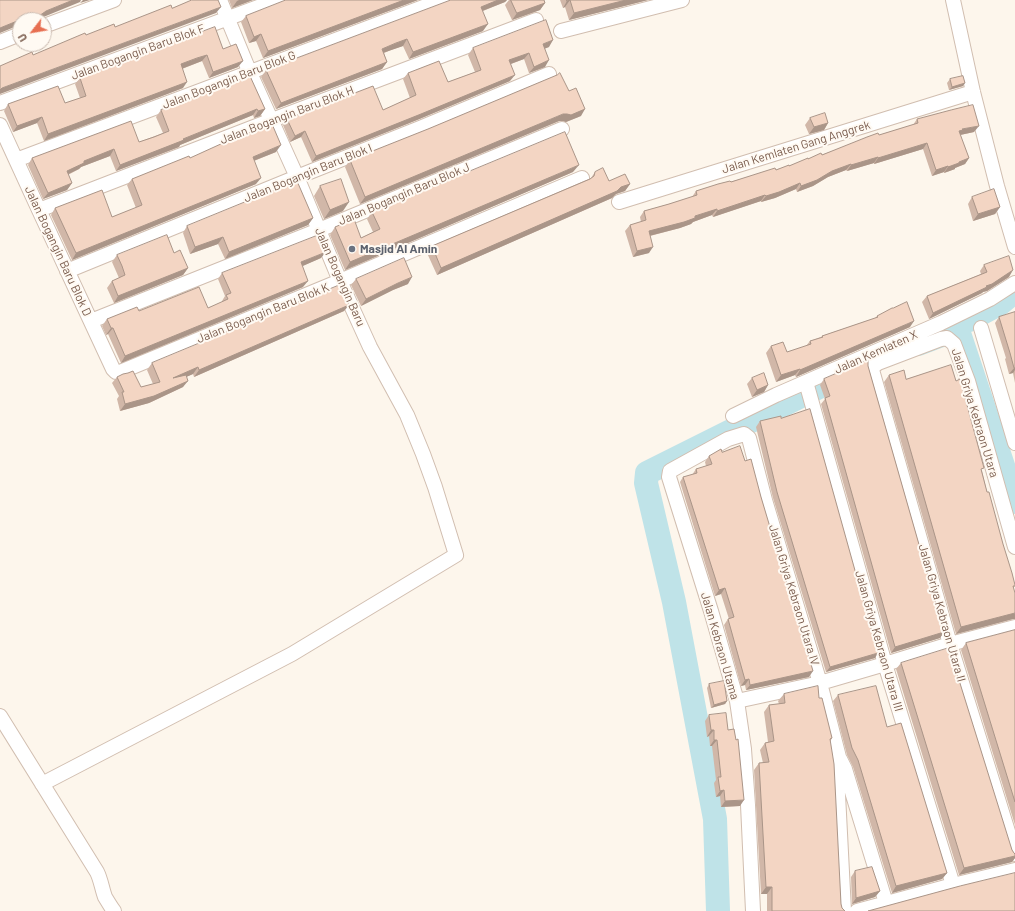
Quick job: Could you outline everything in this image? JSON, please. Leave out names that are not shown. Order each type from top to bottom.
[{"type":"street","points":[[52,23],[114,0]]},
{"type":"street","name":"Jalan Bogangin Baru","points":[[47,791],[292,654],[456,555],[423,454],[407,415],[370,347],[340,281],[297,177],[250,73],[220,0]]},
{"type":"street","name":"Jalan Bogangin Baru Blok F","points":[[0,103],[277,0]]},
{"type":"street","name":"Jalan Bogangin Baru Blok G","points":[[16,160],[442,0]]},
{"type":"street","points":[[561,31],[682,0]]},
{"type":"street","points":[[953,0],[973,92],[997,186],[1015,247]]},
{"type":"street","name":"Jalan Bogangin Baru Blok H","points":[[39,210],[536,20]]},
{"type":"street","points":[[0,42],[12,37]]},
{"type":"street","name":"Jalan Bogangin Baru Blok I","points":[[67,271],[549,74]]},
{"type":"street","name":"Jalan Kemlaten Gang Anggrek","points":[[620,202],[973,92]]},
{"type":"street","name":"Jalan Bogangin Baru Blok D","points":[[0,125],[113,369],[116,372],[120,372]]},
{"type":"street","name":"Jalan Bogangin Baru Blok J","points":[[90,321],[319,230],[562,129]]},
{"type":"street","name":"Jalan Bogangin Baru Blok K","points":[[120,372],[340,281],[582,178]]},
{"type":"street","name":"Jalan Kemlaten X","points":[[734,416],[808,389],[990,299],[1015,283]]},
{"type":"street","points":[[981,328],[1015,443]]},
{"type":"street","name":"Jalan Griya Kebraon Utara","points":[[872,370],[878,363],[941,339],[947,338],[954,344],[968,381],[1014,541]]},
{"type":"street","name":"Jalan Griya Kebraon Utara II","points":[[872,370],[950,644],[1015,854]]},
{"type":"street","name":"Jalan Griya Kebraon Utara III","points":[[808,389],[885,664],[953,885]]},
{"type":"street","name":"Jalan Kebraon Utama","points":[[746,435],[744,434],[728,439],[670,471],[668,477],[711,611],[737,701],[744,749],[753,911]]},
{"type":"street","name":"Jalan Griya Kebraon Utara IV","points":[[746,435],[749,438],[765,500],[820,683],[839,757],[845,769],[886,903]]},
{"type":"street","points":[[737,701],[820,683],[950,644],[1015,627]]},
{"type":"street","points":[[0,716],[97,872],[105,896],[114,911]]},
{"type":"street","name":"Jalan Griya Kebraon Utara IV","points":[[839,757],[837,775],[844,911]]},
{"type":"street","points":[[857,911],[1015,870]]},
{"type":"building","points":[[0,0],[73,0],[45,12],[12,12],[12,23],[0,28]]},
{"type":"building","points":[[192,0],[218,0],[221,7],[0,90],[0,66],[32,52],[33,55],[40,52],[52,52],[52,47],[85,33],[86,35],[114,24],[115,27],[171,5],[172,8]]},
{"type":"building","points":[[286,0],[404,0],[268,51],[261,34],[254,37],[246,16]]},
{"type":"building","points":[[451,0],[498,0],[481,7],[488,24],[413,52],[407,39],[396,43],[382,49],[387,62],[281,103],[266,70]]},
{"type":"building","points":[[511,0],[544,0],[545,3],[517,13]]},
{"type":"building","points":[[570,0],[626,0],[574,13]]},
{"type":"building","points":[[546,20],[553,40],[543,44],[549,60],[534,67],[529,53],[509,60],[515,75],[316,156],[305,131],[295,136],[287,119],[373,86],[383,110],[416,95],[408,73],[439,61],[448,82],[481,70],[473,48]]},
{"type":"building","points":[[215,27],[223,49],[236,44],[243,61],[213,72],[207,55],[197,58],[181,64],[187,82],[48,134],[42,117],[17,126],[8,104],[58,86],[65,103],[86,96],[80,78]]},
{"type":"building","points":[[560,73],[569,91],[576,88],[585,109],[571,115],[563,114],[365,197],[350,160],[428,129]]},
{"type":"building","points":[[250,76],[265,109],[258,111],[257,109],[120,165],[114,149],[84,161],[84,163],[67,171],[72,183],[48,193],[32,158],[131,121],[139,142],[154,137],[169,131],[161,110]]},
{"type":"building","points":[[963,76],[965,83],[952,87],[950,79]]},
{"type":"building","points":[[973,105],[979,126],[962,129],[963,130],[959,131],[969,158],[959,163],[936,170],[927,143],[878,158],[851,164],[832,171],[817,180],[801,186],[800,183],[779,192],[765,195],[717,211],[717,209],[695,216],[695,218],[684,222],[649,231],[653,247],[637,251],[630,225],[646,220],[644,211],[697,195],[696,191],[775,168],[776,170],[821,153],[822,155],[878,133],[879,135],[918,123],[917,119]]},
{"type":"building","points":[[825,113],[828,123],[814,127],[810,118]]},
{"type":"building","points":[[272,124],[281,145],[253,157],[261,178],[76,253],[55,208],[102,190],[112,217],[142,205],[132,179],[189,156],[190,158],[223,143]]},
{"type":"building","points":[[565,132],[579,165],[350,262],[335,227],[354,219],[361,238],[380,229],[372,212]]},
{"type":"building","points":[[603,168],[609,181],[625,174],[630,184],[441,268],[432,246],[590,179],[594,176],[595,172]]},
{"type":"building","points":[[341,179],[349,202],[330,210],[320,186]]},
{"type":"building","points":[[297,181],[313,218],[229,252],[223,237],[195,247],[187,226]]},
{"type":"building","points":[[994,189],[1000,207],[978,214],[972,197]]},
{"type":"building","points":[[167,235],[174,253],[180,250],[188,268],[118,296],[112,281],[125,275],[117,255]]},
{"type":"building","points":[[319,235],[326,252],[301,262],[308,281],[125,356],[113,328],[111,328],[107,319],[137,307],[139,311],[199,287],[208,308],[228,299],[226,295],[231,293],[222,273]]},
{"type":"building","points":[[1009,256],[1013,270],[992,284],[986,286],[987,287],[933,313],[927,296],[987,272],[984,265]]},
{"type":"building","points":[[404,258],[412,277],[366,299],[356,279]]},
{"type":"building","points":[[340,285],[349,305],[199,370],[198,367],[173,378],[186,375],[188,381],[154,396],[125,404],[122,392],[124,392],[117,377],[133,371],[141,387],[160,382],[152,363]]},
{"type":"building","points":[[907,302],[914,321],[800,370],[781,375],[771,346],[783,342],[787,352],[811,344],[810,341],[823,337],[822,336],[878,317],[877,316],[892,308]]},
{"type":"building","points":[[1015,312],[1015,368],[1014,368],[999,317]]},
{"type":"building","points":[[868,360],[868,366],[944,632],[895,647],[825,398],[830,396],[824,379]]},
{"type":"building","points":[[951,365],[956,381],[960,379],[984,468],[981,469],[987,492],[989,492],[1015,585],[1013,586],[1015,593],[1015,613],[961,627],[889,375],[904,370],[906,379]]},
{"type":"building","points":[[764,373],[768,385],[757,390],[752,378]]},
{"type":"building","points":[[810,409],[878,653],[830,667],[777,492],[760,421],[781,416],[781,418]]},
{"type":"building","points":[[740,446],[745,461],[751,459],[813,671],[750,685],[749,679],[745,680],[728,619],[734,617],[725,588],[719,590],[683,477],[697,473],[696,469],[712,464],[709,456],[721,449],[722,452]]},
{"type":"building","points":[[1015,630],[1015,802],[966,643]]},
{"type":"building","points":[[949,648],[1012,850],[1015,854],[1015,856],[964,868],[901,663]]},
{"type":"building","points":[[724,681],[727,701],[714,705],[709,684]]},
{"type":"building","points":[[818,686],[819,698],[822,698],[832,738],[830,739],[834,764],[841,904],[845,911],[772,911],[772,887],[766,887],[759,763],[769,762],[765,743],[774,741],[769,705],[785,703],[784,694]]},
{"type":"building","points":[[876,686],[887,727],[901,723],[947,873],[896,886],[858,760],[852,748],[838,695]]},
{"type":"building","points":[[726,713],[728,730],[734,729],[736,740],[738,739],[744,800],[725,801],[724,790],[720,791],[718,777],[721,777],[717,740],[714,740],[714,730],[711,730],[709,715]]},
{"type":"building","points":[[872,867],[880,891],[856,898],[855,871]]},
{"type":"building","points":[[1015,873],[1015,911],[868,911],[960,886]]},
{"type":"waterway","points":[[918,344],[947,333],[956,324],[969,320],[1001,303],[1015,291]]},
{"type":"waterway","points":[[956,324],[1015,502]]},
{"type":"waterway","points":[[718,911],[715,819],[674,602],[646,483],[647,473],[849,372]]},
{"type":"place","name":"Masjid Al Amin","points":[[352,249]]}]
